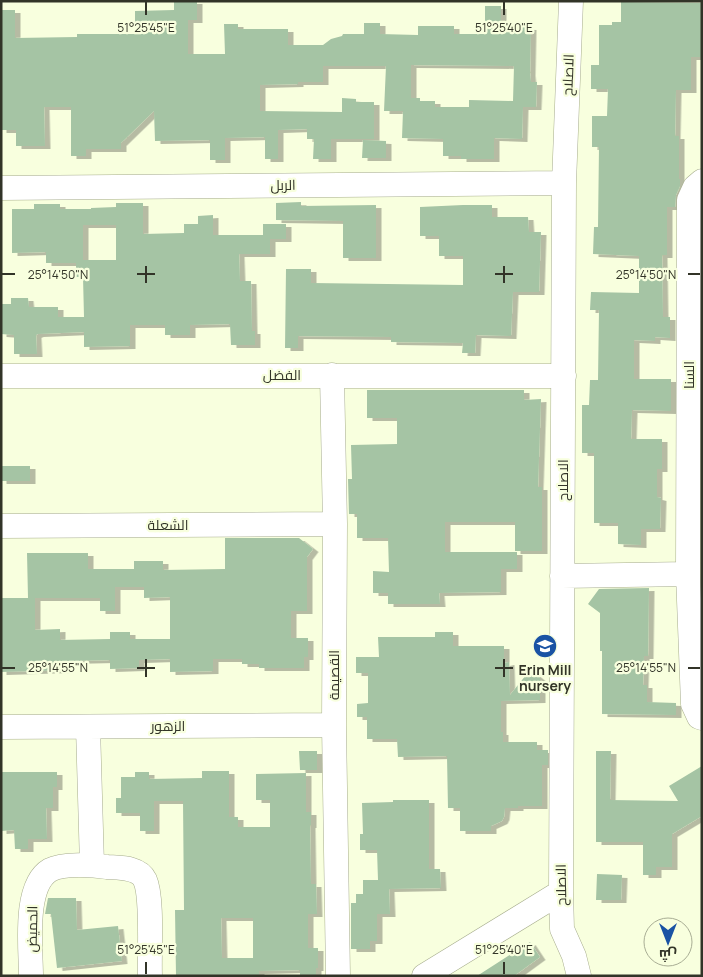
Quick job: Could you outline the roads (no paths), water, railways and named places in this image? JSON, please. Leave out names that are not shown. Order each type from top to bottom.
[{"type":"street","name":"الاصلاح","points":[[571,1],[564,182],[561,892],[562,929],[577,966],[593,976]]},
{"type":"street","name":"السنا","points":[[702,181],[695,186],[689,200],[688,574],[693,704],[699,717],[702,718]]},
{"type":"street","name":"الربل","points":[[1,188],[564,182]]},
{"type":"street","name":"القصيمة","points":[[332,375],[335,524],[334,725],[338,976]]},
{"type":"street","name":"الفضل","points":[[1,376],[564,376]]},
{"type":"street","name":"الشعلة","points":[[1,526],[335,524]]},
{"type":"street","points":[[562,576],[688,574]]},
{"type":"street","name":"الزهور","points":[[1,727],[334,725]]},
{"type":"street","points":[[88,726],[92,865]]},
{"type":"street","name":"الحميض","points":[[31,976],[31,903],[41,880],[50,870],[60,867],[92,865],[125,868],[136,871],[144,879],[149,893],[150,976]]},
{"type":"street","points":[[424,976],[561,892]]},
{"type":"place","name":"Erin Mill nursery","points":[[545,646]]}]
